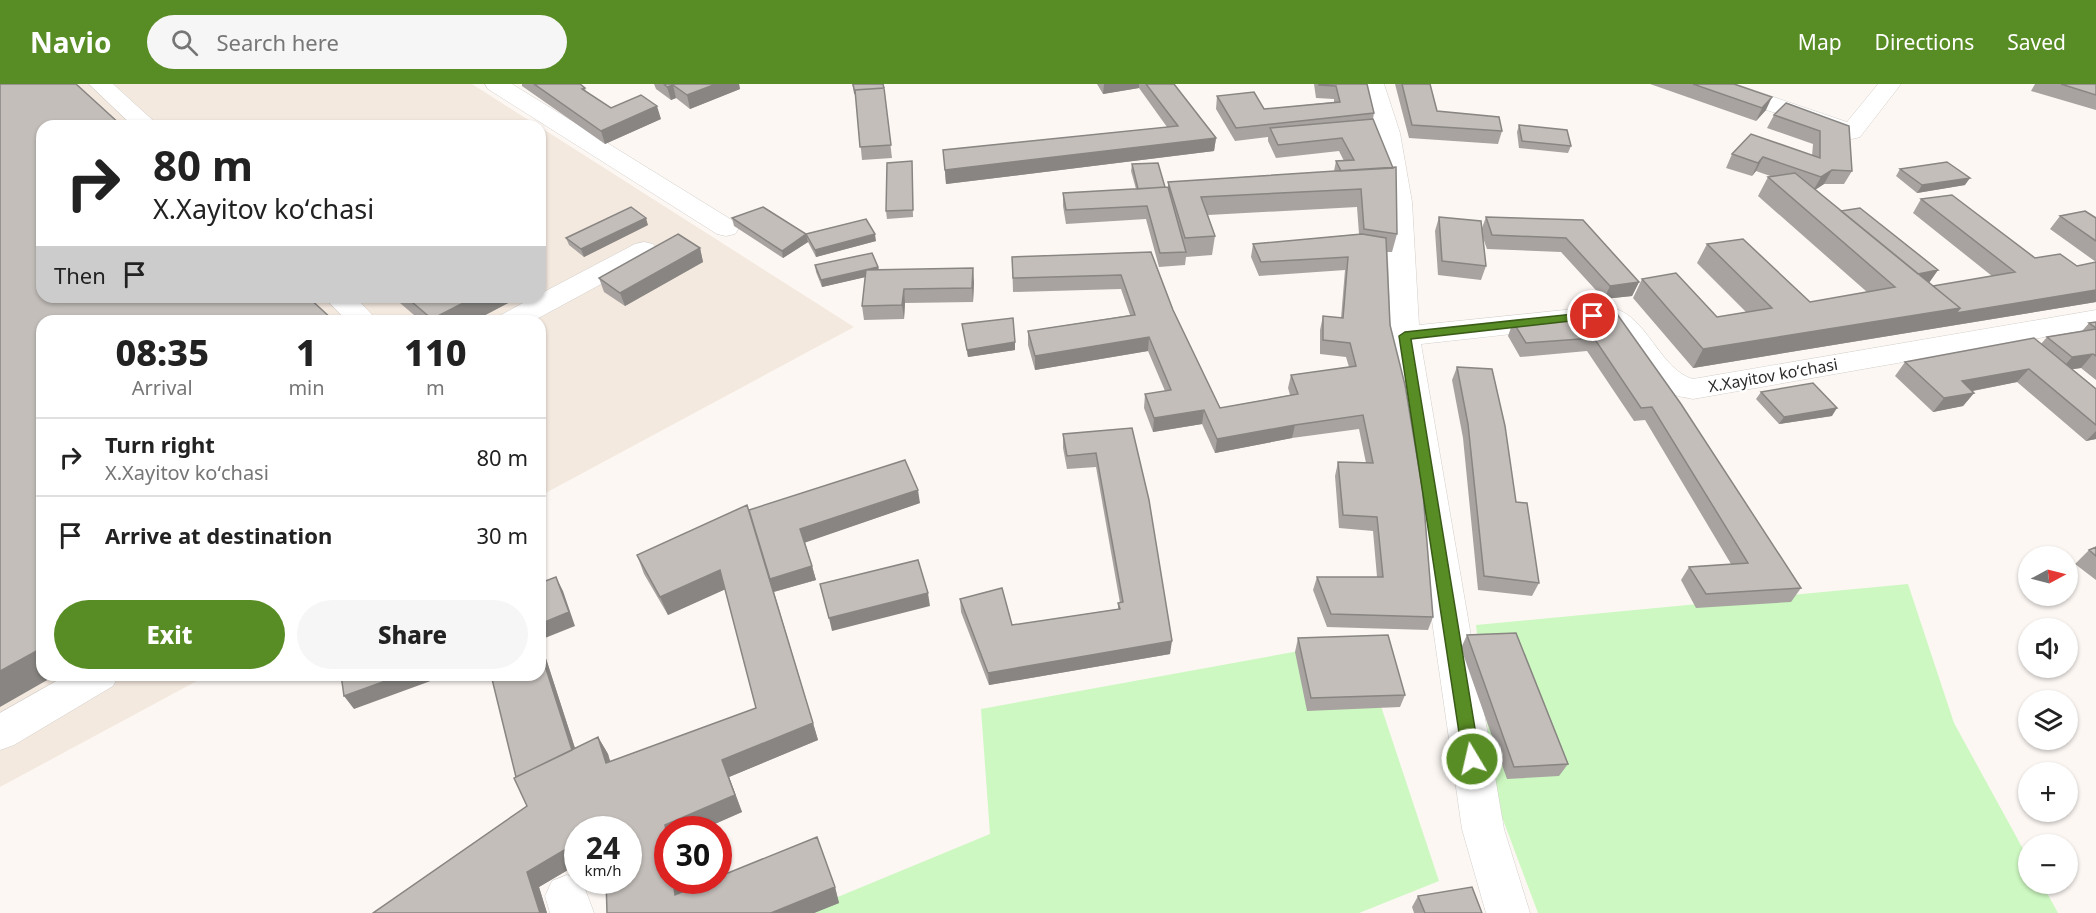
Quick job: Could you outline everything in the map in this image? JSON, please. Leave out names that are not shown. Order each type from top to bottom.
[{"type":"street","points":[[100,84],[140,120]]},
{"type":"street","points":[[496,84],[726,228]]},
{"type":"street","points":[[1373,84],[1388,132],[1399,202],[1405,336],[1483,829],[1508,913]]},
{"type":"street","points":[[1713,84],[1852,132],[1890,84]]},
{"type":"street","points":[[546,302],[644,250]]},
{"type":"street","points":[[344,303],[358,315]]},
{"type":"street","points":[[522,315],[545,303]]},
{"type":"street","name":"X.Xayitov koʻchasi","points":[[1405,336],[1593,316],[1612,318],[1626,330],[1660,370],[1678,385],[1693,389],[2096,319]]},
{"type":"street","points":[[0,733],[90,681]]},
{"type":"shaded area","points":[[0,84],[472,84],[529,120],[36,120],[36,303],[546,303],[546,131],[854,327],[546,493],[546,315],[36,315],[36,681],[197,681],[0,787]]},
{"type":"green space","points":[[1908,584],[1954,723],[2018,840],[2018,894],[2048,894],[2058,913],[1538,913],[1496,801],[1476,625]]},
{"type":"green space","points":[[1359,640],[1439,881],[1359,913],[799,913],[990,834],[981,709]]},
{"type":"building","points":[[0,84],[76,84],[115,120],[36,120],[36,303],[314,303],[328,315],[36,315],[36,651],[0,671]]},
{"type":"building","points":[[534,84],[580,84],[585,88],[582,89],[611,108],[641,95],[657,106],[601,131]]},
{"type":"building","points":[[664,84],[716,84],[687,95],[673,85],[667,87]]},
{"type":"building","points":[[853,84],[883,84],[884,88],[855,90],[855,94]]},
{"type":"building","points":[[1146,84],[1174,84],[1216,138],[945,170],[943,150],[1178,126]]},
{"type":"building","points":[[1319,84],[1367,84],[1374,113],[1236,128],[1217,96],[1254,92],[1264,109],[1340,102],[1336,86]]},
{"type":"building","points":[[1402,84],[1430,84],[1437,111],[1499,117],[1502,131],[1412,125]]},
{"type":"building","points":[[1693,84],[1734,84],[1772,97],[1762,108]]},
{"type":"building","points":[[2061,84],[2096,84],[2096,95]]},
{"type":"building","points":[[884,88],[891,145],[860,147],[855,90]]},
{"type":"building","points":[[1786,103],[1849,126],[1852,171],[1832,170],[1821,177],[1763,157],[1758,163],[1732,154],[1751,134],[1820,158],[1820,131],[1774,115]]},
{"type":"building","points":[[1373,119],[1393,168],[1341,171],[1336,161],[1354,160],[1342,138],[1278,145],[1270,128]]},
{"type":"building","points":[[1519,125],[1567,130],[1571,146],[1522,141]]},
{"type":"building","points":[[912,161],[913,210],[886,211],[887,163]]},
{"type":"building","points":[[1947,162],[1970,178],[1922,185],[1900,169]]},
{"type":"building","points":[[1158,163],[1165,187],[1138,189],[1132,164]]},
{"type":"building","points":[[1396,167],[1397,234],[1364,229],[1361,189],[1201,197],[1215,236],[1185,238],[1168,182]]},
{"type":"building","points":[[1795,173],[1960,308],[1703,349],[1642,279],[1676,273],[1717,317],[1772,308],[1707,244],[1743,239],[1810,302],[1895,287],[1768,177]]},
{"type":"building","points":[[1168,187],[1186,252],[1160,253],[1147,206],[1066,210],[1063,193]]},
{"type":"building","points":[[1952,195],[2035,258],[2060,254],[2077,266],[2096,262],[2096,290],[1956,313],[1960,308],[1933,286],[2015,272],[1921,199]]},
{"type":"building","points":[[631,207],[646,218],[581,249],[566,238]]},
{"type":"building","points":[[763,207],[806,234],[782,251],[732,218]]},
{"type":"building","points":[[1860,208],[1938,270],[1918,274],[1841,211]]},
{"type":"building","points":[[2085,211],[2096,218],[2096,241],[2060,216]]},
{"type":"building","points":[[1439,217],[1481,221],[1486,266],[1442,261]]},
{"type":"building","points":[[1486,217],[1583,220],[1639,282],[1610,286],[1566,238],[1492,235]]},
{"type":"building","points":[[866,219],[875,234],[815,250],[806,234]]},
{"type":"building","points":[[678,234],[700,248],[620,293],[599,278]]},
{"type":"building","points":[[1362,234],[1386,238],[1390,325],[1405,385],[1423,493],[1433,617],[1331,614],[1317,577],[1383,577],[1377,517],[1343,515],[1338,462],[1373,463],[1363,415],[1217,439],[1204,410],[1154,418],[1145,394],[1171,390],[1149,337],[1035,356],[1028,331],[1135,315],[1121,275],[1013,278],[1012,257],[1151,252],[1173,310],[1220,408],[1298,394],[1291,375],[1356,366],[1350,343],[1323,340],[1323,316],[1343,318],[1348,257],[1261,262],[1253,244]]},
{"type":"building","points":[[872,253],[878,267],[821,280],[815,265]]},
{"type":"building","points":[[973,268],[972,288],[904,289],[902,305],[862,306],[866,270]]},
{"type":"building","points":[[413,303],[463,303],[440,315],[427,315]]},
{"type":"building","points":[[1617,314],[1681,404],[1801,588],[1706,594],[1689,567],[1748,563],[1652,407],[1641,408],[1594,338],[1526,343],[1513,322]]},
{"type":"building","points":[[1013,318],[1015,342],[967,350],[962,324]]},
{"type":"building","points":[[2096,329],[2096,356],[2093,354],[2072,357],[2047,337]]},
{"type":"building","points":[[2034,338],[2096,389],[2096,425],[2029,369],[1962,381],[1974,393],[1944,398],[1905,362]]},
{"type":"building","points":[[1457,367],[1492,369],[1505,426],[1516,502],[1527,503],[1539,583],[1484,576],[1468,424]]},
{"type":"building","points":[[1813,383],[1837,408],[1784,417],[1761,392]]},
{"type":"building","points":[[1132,428],[1149,500],[1172,641],[988,673],[960,599],[1002,588],[1012,625],[1120,609],[1118,603],[1123,602],[1096,453],[1067,456],[1063,434]]},
{"type":"building","points":[[905,460],[918,490],[800,529],[812,566],[770,579],[749,510]]},
{"type":"building","points":[[747,505],[813,723],[722,760],[735,795],[686,816],[654,816],[654,894],[732,894],[732,871],[817,837],[835,887],[771,913],[607,913],[606,894],[642,894],[642,816],[564,816],[564,850],[527,872],[540,913],[373,913],[527,806],[514,778],[598,737],[606,763],[756,708],[720,570],[660,597],[637,555]]},
{"type":"building","points":[[2096,547],[2096,556],[2089,550]]},
{"type":"building","points":[[918,560],[928,593],[829,618],[820,584]]},
{"type":"building","points":[[556,577],[569,612],[546,622],[546,581]]},
{"type":"building","points":[[1516,633],[1568,764],[1514,767],[1467,635]]},
{"type":"building","points":[[1388,635],[1405,695],[1311,698],[1298,638]]},
{"type":"building","points":[[546,669],[572,750],[516,777],[492,681],[546,681]]},
{"type":"building","points":[[342,681],[385,681],[344,696]]},
{"type":"building","points":[[1472,887],[1482,913],[1425,913],[1418,896]]},
{"type":"route","points":[[1472,759],[1405,336],[1593,316]]}]
